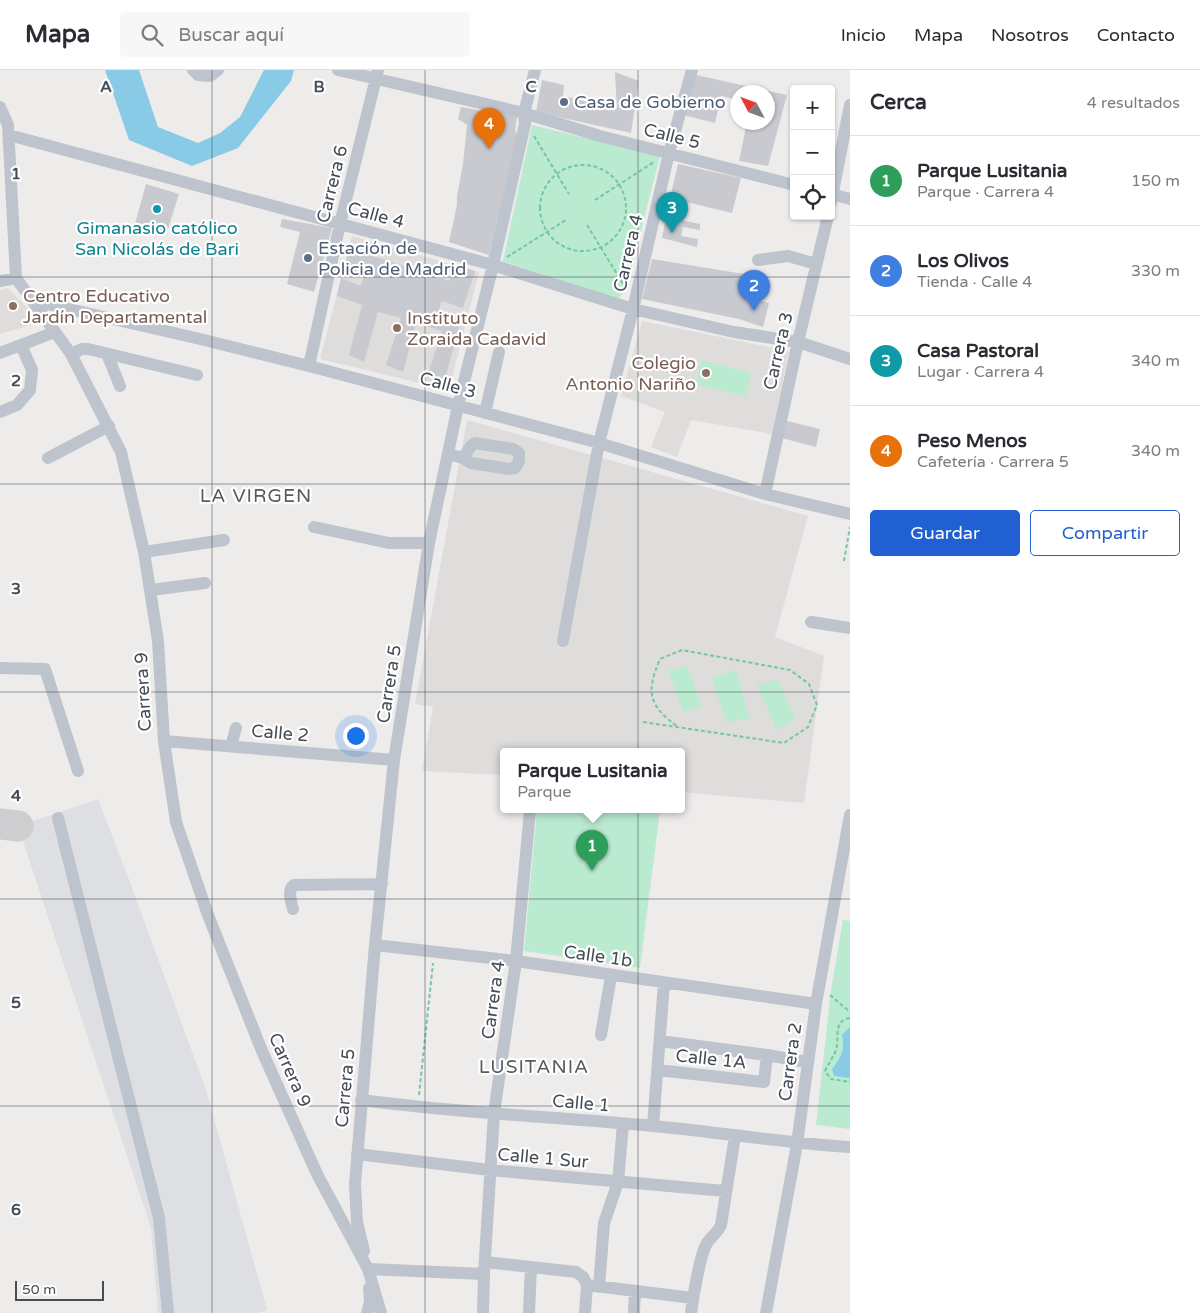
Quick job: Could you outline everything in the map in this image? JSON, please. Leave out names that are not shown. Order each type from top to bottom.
[{"type":"street","points":[[193,70],[198,75],[210,76],[218,70]]},
{"type":"street","name":"Calle 5","points":[[338,70],[377,75],[600,136],[790,184]]},
{"type":"street","name":"Carrera 5","points":[[367,1313],[370,1302],[368,1269],[357,1222],[355,1184],[375,945],[394,760],[429,543],[458,406],[497,263],[525,124],[524,114],[535,70]]},
{"type":"street","name":"Carrera 4","points":[[563,640],[599,443],[634,306],[669,153],[692,70]]},
{"type":"street","name":"Carrera 6","points":[[309,366],[340,224],[377,75]]},
{"type":"street","points":[[835,184],[847,133],[850,105]]},
{"type":"street","points":[[0,107],[8,125],[9,135],[16,278],[0,282]]},
{"type":"street","name":"Calle 4","points":[[9,135],[340,224],[497,263],[634,306],[734,332],[798,342],[850,359]]},
{"type":"street","points":[[835,197],[850,198]]},
{"type":"street","name":"Carrera 3","points":[[765,494],[827,220]]},
{"type":"street","points":[[758,260],[788,256],[816,264]]},
{"type":"street","name":"Carrera 9","points":[[16,278],[71,354],[121,452],[151,590],[158,641],[164,741],[176,822],[208,915],[262,1051],[317,1174],[368,1269]]},
{"type":"street","name":"Calle 3","points":[[34,301],[309,366],[599,443],[765,494],[850,514]]},
{"type":"street","points":[[0,353],[55,332]]},
{"type":"street","points":[[0,412],[17,405],[30,390],[32,370],[21,345]]},
{"type":"street","points":[[71,354],[88,349],[197,375]]},
{"type":"street","points":[[485,413],[499,352]]},
{"type":"street","points":[[107,354],[120,386]]},
{"type":"street","points":[[48,458],[109,426]]},
{"type":"street","points":[[448,454],[463,458]]},
{"type":"street","points":[[314,527],[389,543],[429,543]]},
{"type":"street","points":[[144,552],[224,540]]},
{"type":"street","points":[[151,590],[205,583]]},
{"type":"street","points":[[811,622],[850,628]]},
{"type":"street","points":[[0,668],[45,669],[78,771]]},
{"type":"street","points":[[230,746],[236,728]]},
{"type":"street","name":"Calle 2","points":[[164,741],[394,760]]},
{"type":"street","name":"Carrera 4","points":[[483,1313],[494,1114],[516,962],[530,813]]},
{"type":"street","name":"Carrera 2","points":[[766,1313],[796,1144],[817,997],[850,815]]},
{"type":"street","points":[[58,818],[159,1218],[168,1313]]},
{"type":"street","points":[[292,909],[290,891],[294,885],[382,884]]},
{"type":"street","name":"Calle 1b","points":[[375,945],[516,962],[664,983],[817,997]]},
{"type":"street","points":[[601,1035],[611,976]]},
{"type":"street","points":[[653,1126],[664,983]]},
{"type":"street","points":[[660,1041],[807,1062]]},
{"type":"street","name":"Calle 1A","points":[[658,1070],[764,1082],[767,1055]]},
{"type":"street","name":"Calle 1","points":[[361,1100],[418,1108],[653,1126],[796,1144],[850,1147]]},
{"type":"street","points":[[584,1313],[593,1286],[604,1223],[618,1182],[623,1124]]},
{"type":"street","points":[[691,1313],[706,1244],[722,1224],[735,1136]]},
{"type":"street","name":"Calle 1 Sur","points":[[357,1154],[490,1170],[726,1191]]},
{"type":"street","points":[[381,1313],[368,1269],[532,1267],[576,1272],[593,1286],[693,1298]]},
{"type":"street","points":[[529,1313],[532,1267]]},
{"type":"street","points":[[634,1313],[636,1291]]},
{"type":"path","points":[[532,132],[569,194]]},
{"type":"path","points":[[595,200],[669,153]]},
{"type":"path","points":[[581,165],[596,166],[608,173],[619,184],[624,196],[626,210],[623,224],[616,236],[605,246],[591,251],[577,251],[564,247],[552,239],[544,227],[540,214],[540,199],[546,186],[558,173],[567,168],[581,165]]},
{"type":"path","points":[[497,263],[566,220]]},
{"type":"path","points":[[587,225],[634,306]]},
{"type":"path","points":[[844,560],[850,527]]},
{"type":"path","points":[[642,722],[784,743],[808,727],[817,705],[809,684],[790,670],[682,650],[660,659],[652,677],[650,695],[664,717],[678,727]]},
{"type":"path","points":[[418,1108],[434,953]]},
{"type":"path","points":[[817,997],[832,996],[850,1012]]},
{"type":"path","points":[[850,1018],[839,1024],[836,1032],[838,1043],[825,1072],[831,1079],[850,1082]]},
{"type":"shaded area","name":"Instituto Zoraida Cadavid","points":[[352,236],[479,272],[449,390],[320,359]]},
{"type":"shaded area","name":"Centro Educativo Jardín Departamental","points":[[8,288],[41,322],[0,334],[0,290]]},
{"type":"shaded area","name":"Colegio Antonio Nariño","points":[[642,321],[789,351],[772,434],[691,420],[677,457],[651,447],[665,412],[621,396]]},
{"type":"shaded area","points":[[467,420],[808,516],[775,637],[824,656],[804,803],[685,792],[685,748],[500,748],[500,775],[422,771],[433,707],[415,704]]},
{"type":"shaded area","points":[[98,799],[207,1093],[267,1310],[257,1313],[158,1313],[151,1228],[18,826]]},
{"type":"green space","points":[[532,125],[660,156],[626,289],[618,299],[503,261]]},
{"type":"green space","points":[[701,360],[751,373],[746,396],[696,385]]},
{"type":"green space","points":[[687,666],[702,706],[683,712],[668,670]]},
{"type":"green space","points":[[736,670],[750,718],[726,722],[712,678]]},
{"type":"green space","points":[[777,679],[796,719],[777,730],[757,685]]},
{"type":"green space","points":[[537,813],[660,813],[640,968],[524,951]]},
{"type":"green space","points":[[843,920],[850,921],[850,1129],[816,1125],[831,990]]},
{"type":"water","points":[[105,70],[139,70],[158,127],[198,143],[220,133],[240,117],[264,70],[294,70],[291,81],[238,148],[192,166],[129,140]]},
{"type":"water","points":[[850,1027],[850,1078],[834,1076],[832,1069],[842,1053],[842,1035]]},
{"type":"building","name":"Casa de Gobierno","points":[[615,72],[639,81],[631,133],[536,112],[542,80],[564,85],[563,96],[617,109]]},
{"type":"building","points":[[696,75],[742,85],[730,85],[730,98],[721,96],[715,123],[683,115]]},
{"type":"building","points":[[775,92],[787,95],[768,166],[739,161],[745,130],[775,130]]},
{"type":"building","points":[[461,107],[517,117],[515,131],[517,134],[489,255],[449,242],[457,205],[467,125],[458,119]]},
{"type":"building","points":[[678,164],[741,178],[732,213],[670,198]]},
{"type":"building","name":"Gimanasio católico San Nicolás de Bari","points":[[146,184],[179,194],[167,232],[135,224]]},
{"type":"building","points":[[666,217],[700,224],[700,230],[683,227],[681,236],[698,239],[697,247],[662,238]]},
{"type":"building","name":"Estación de Policia de Madrid","points":[[282,219],[332,228],[314,292],[287,284],[300,232],[280,227]]},
{"type":"building","points":[[349,248],[449,281],[457,265],[475,271],[463,308],[442,301],[438,312],[461,319],[444,383],[427,377],[442,331],[416,323],[403,372],[386,365],[401,318],[378,312],[364,362],[349,355],[362,305],[337,296],[341,278],[361,286],[364,276],[344,269]]},
{"type":"building","points":[[652,259],[750,275],[745,296],[769,303],[763,327],[739,319],[642,299]]},
{"type":"building","points":[[783,420],[820,429],[816,447],[778,437]]},
{"type":"taxiway","points":[[0,824],[18,826]]},
{"type":"place","name":"Casa de Gobierno","points":[[564,102]]},
{"type":"place","name":"Peso Menos","points":[[489,149]]},
{"type":"place","name":"Gimanasio católico San Nicolás de Bari","points":[[157,209]]},
{"type":"place","name":"Casa Pastoral","points":[[672,233]]},
{"type":"place","name":"Estación de Policia de Madrid","points":[[308,258]]},
{"type":"place","name":"Centro Educativo Jardín Departamental","points":[[13,306]]},
{"type":"place","name":"Los Olivos","points":[[754,311]]},
{"type":"place","name":"Instituto Zoraida Cadavid","points":[[397,328]]},
{"type":"place","name":"Colegio Antonio Nariño","points":[[706,373]]},
{"type":"place","name":"Parque Lusitania","points":[[592,871]]},
{"type":"district","name":"LA VIRGEN","points":[[256,496]]},
{"type":"district","name":"LUSITANIA","points":[[534,1067]]}]
